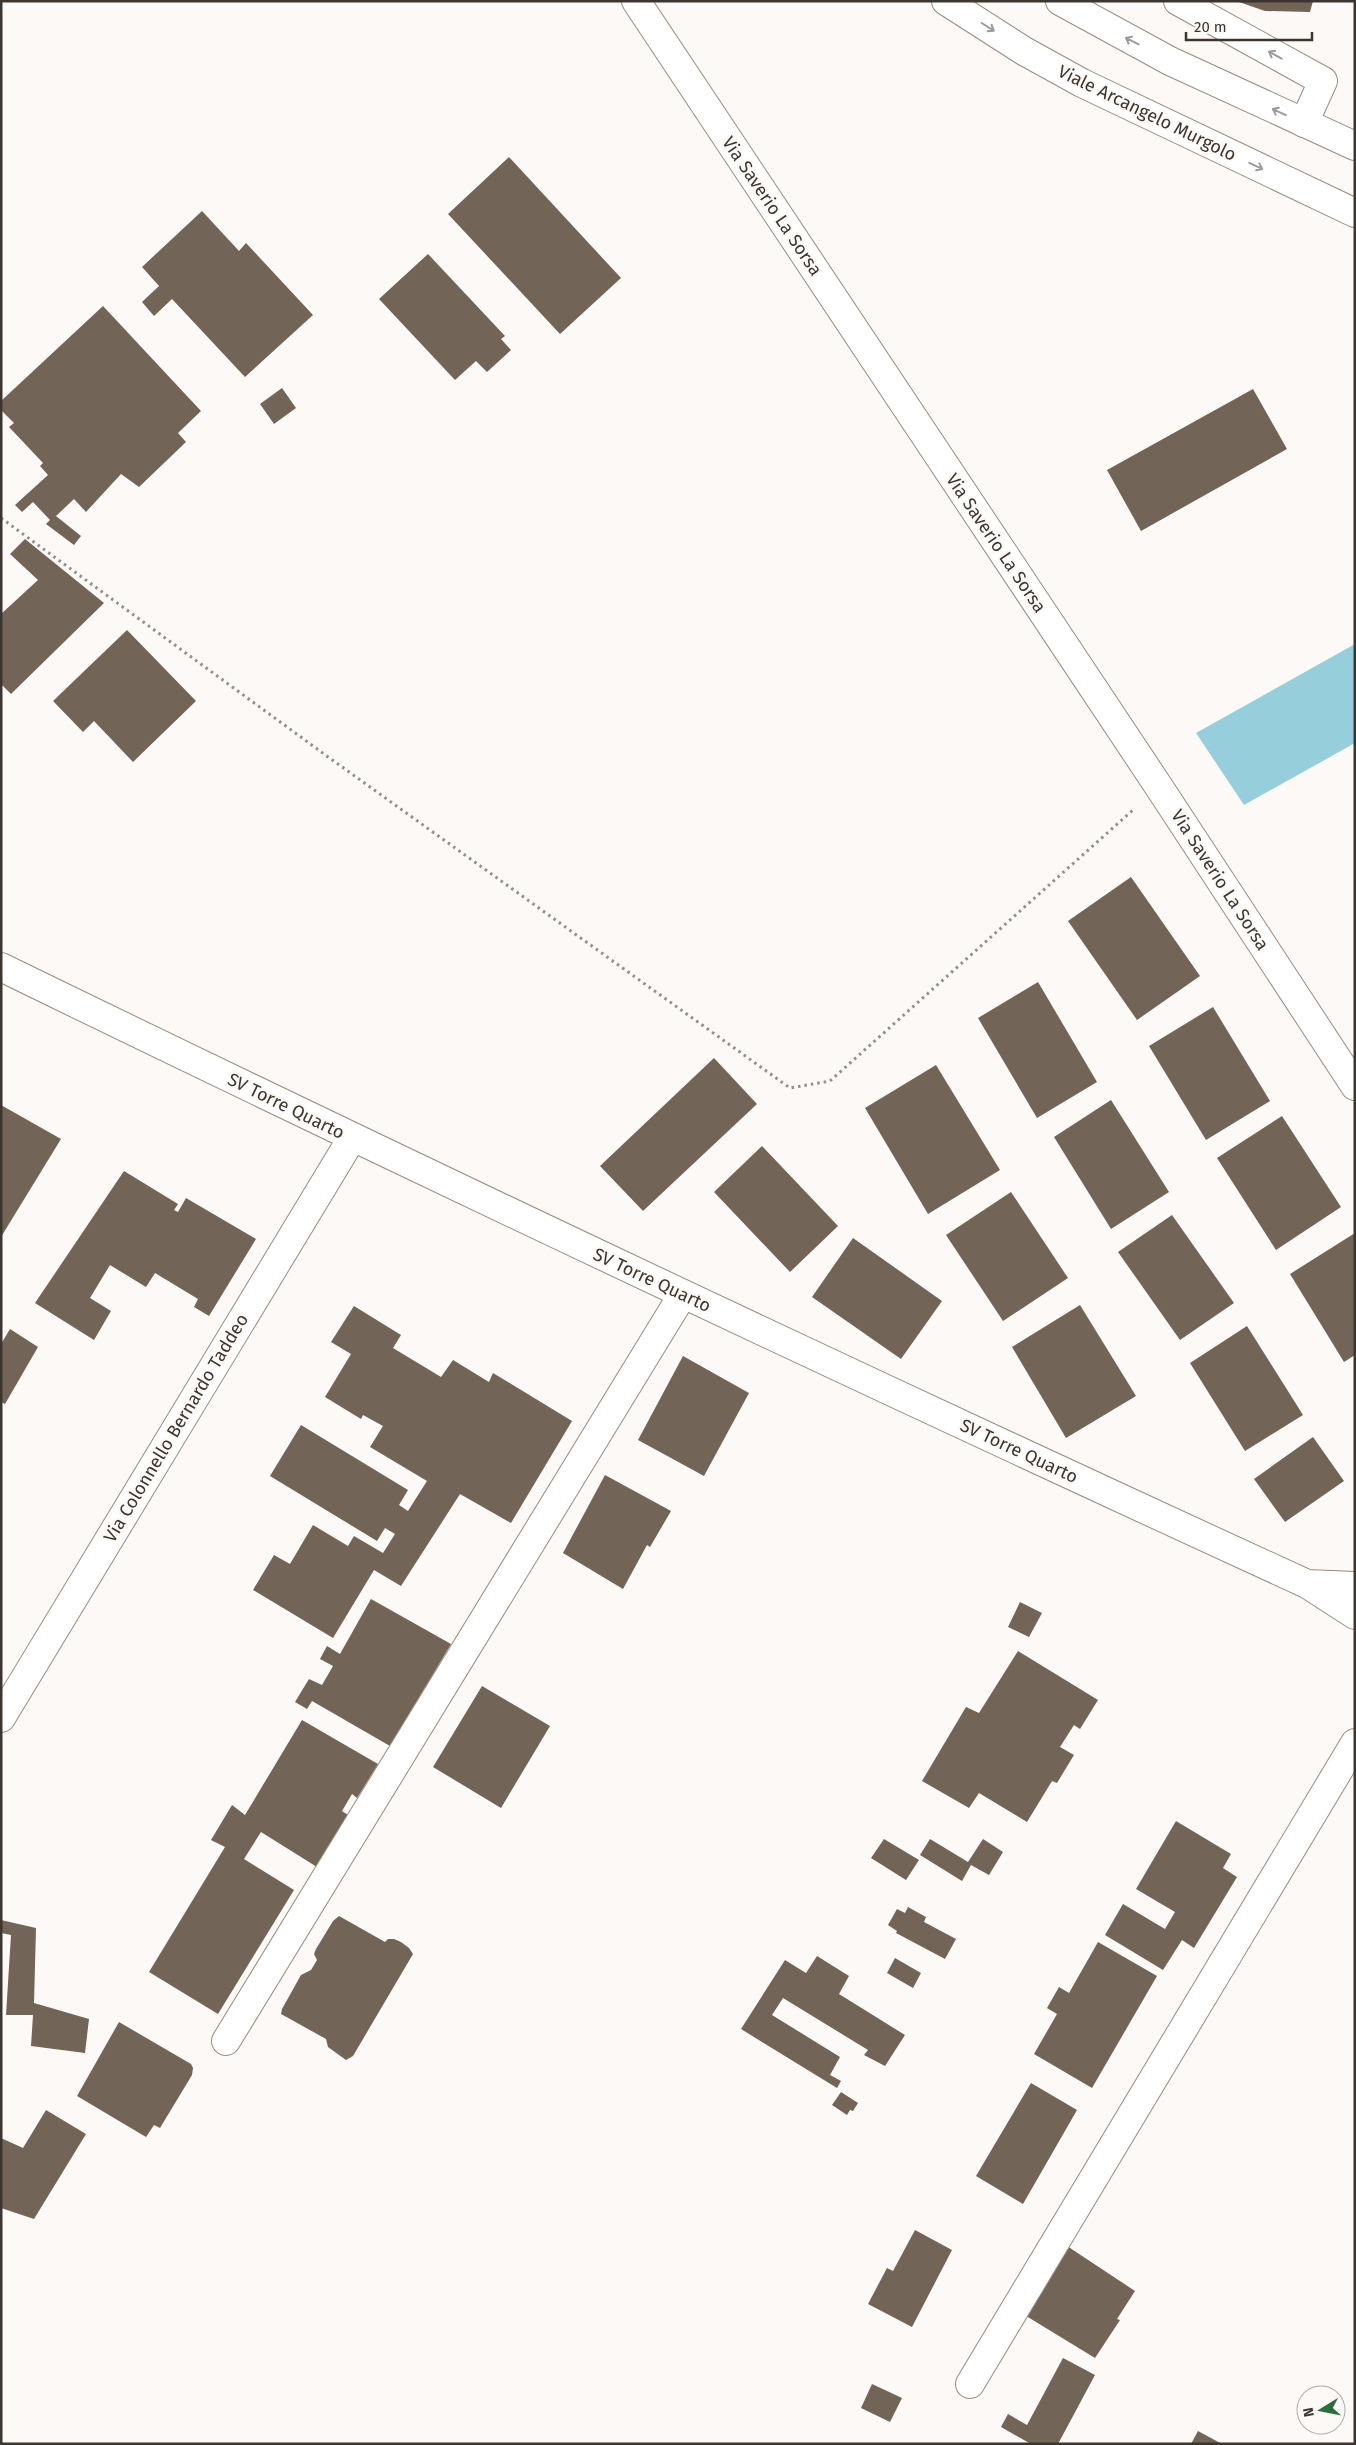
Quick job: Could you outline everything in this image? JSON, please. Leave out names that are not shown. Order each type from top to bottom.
[{"type":"street","name":"Via Saverio La Sorsa","points":[[636,1],[1159,787],[1355,1086]]},
{"type":"street","name":"Viale Arcangelo Murgolo","points":[[946,1],[1024,51],[1082,83],[1355,213]]},
{"type":"street","points":[[1060,1],[1170,61],[1355,146]]},
{"type":"street","points":[[1178,1],[1323,81],[1304,123]]},
{"type":"street","name":"SV Torre Quarto","points":[[1,967],[352,1138],[1307,1584],[1355,1615]]},
{"type":"street","name":"Via Colonnello Bernardo Taddeo","points":[[1,1718],[352,1138]]},
{"type":"street","points":[[226,2041],[683,1294]]},
{"type":"street","name":"SV Torre Quarto","points":[[1307,1584],[1355,1586]]},
{"type":"street","points":[[970,2384],[1355,1743]]},
{"type":"path","points":[[1,518],[324,754],[790,1088],[830,1081],[1159,787]]},
{"type":"water","points":[[1355,644],[1355,743],[1244,805],[1196,733]]},
{"type":"building","points":[[1236,1],[1313,1],[1310,12],[1265,11]]},
{"type":"building","points":[[509,157],[621,278],[560,334],[448,214]]},
{"type":"building","points":[[202,211],[239,251],[246,243],[313,315],[245,377],[172,299],[154,316],[142,302],[159,286],[142,267]]},
{"type":"building","points":[[428,254],[505,336],[501,339],[511,350],[487,372],[476,361],[455,380],[379,299]]},
{"type":"building","points":[[103,306],[201,411],[178,433],[186,442],[139,487],[121,474],[86,512],[74,499],[56,516],[81,536],[74,545],[46,524],[50,520],[33,502],[22,512],[15,505],[48,475],[40,466],[43,463],[9,427],[14,423],[1,410],[1,401]]},
{"type":"building","points":[[282,388],[296,408],[274,424],[260,404]]},
{"type":"building","points":[[1253,389],[1287,449],[1141,531],[1107,470]]},
{"type":"building","points":[[25,539],[104,603],[11,694],[1,684],[1,614],[38,580],[10,554]]},
{"type":"building","points":[[127,630],[196,701],[133,762],[94,721],[83,732],[53,701]]},
{"type":"building","points":[[1131,877],[1200,976],[1137,1020],[1068,921]]},
{"type":"building","points":[[1038,982],[1097,1082],[1037,1118],[978,1018]]},
{"type":"building","points":[[1213,1007],[1270,1101],[1206,1140],[1149,1046]]},
{"type":"building","points":[[714,1058],[757,1104],[643,1211],[600,1166]]},
{"type":"building","points":[[936,1065],[1000,1170],[928,1214],[865,1108]]},
{"type":"building","points":[[1111,1100],[1169,1192],[1111,1229],[1054,1137]]},
{"type":"building","points":[[1,1105],[61,1139],[1,1237]]},
{"type":"building","points":[[1282,1116],[1341,1207],[1276,1250],[1217,1158]]},
{"type":"building","points":[[762,1146],[838,1226],[790,1272],[714,1192]]},
{"type":"building","points":[[124,1171],[178,1204],[174,1210],[178,1212],[186,1198],[256,1239],[209,1316],[194,1307],[198,1299],[155,1273],[146,1287],[110,1265],[90,1298],[111,1311],[94,1340],[35,1303]]},
{"type":"building","points":[[1011,1192],[1068,1278],[1003,1321],[946,1235]]},
{"type":"building","points":[[1172,1215],[1234,1303],[1180,1340],[1118,1252]]},
{"type":"building","points":[[1355,1233],[1355,1355],[1344,1362],[1290,1274]]},
{"type":"building","points":[[853,1238],[942,1301],[901,1359],[812,1297]]},
{"type":"building","points":[[1080,1305],[1136,1396],[1066,1438],[1012,1347]]},
{"type":"building","points":[[354,1306],[401,1335],[393,1348],[441,1377],[453,1360],[489,1382],[493,1373],[572,1421],[511,1523],[460,1494],[401,1586],[374,1570],[333,1638],[253,1590],[274,1555],[290,1564],[313,1525],[348,1546],[354,1536],[383,1553],[395,1534],[385,1528],[377,1541],[270,1476],[301,1425],[408,1490],[399,1505],[408,1511],[427,1481],[370,1447],[383,1426],[363,1415],[361,1419],[325,1397],[351,1354],[331,1342]]},
{"type":"building","points":[[1247,1326],[1303,1415],[1245,1451],[1190,1363]]},
{"type":"building","points":[[10,1329],[38,1347],[5,1404],[1,1402],[1,1344]]},
{"type":"building","points":[[683,1356],[749,1393],[704,1476],[638,1440]]},
{"type":"building","points":[[1313,1437],[1344,1481],[1285,1522],[1254,1479]]},
{"type":"building","points":[[605,1475],[671,1511],[650,1547],[647,1545],[623,1589],[563,1553]]},
{"type":"building","points":[[371,1599],[451,1644],[390,1746],[312,1701],[307,1709],[295,1702],[309,1679],[322,1685],[333,1666],[320,1659],[327,1646],[340,1654]]},
{"type":"building","points":[[1020,1602],[1042,1613],[1029,1637],[1008,1627]]},
{"type":"building","points":[[1018,1651],[1098,1700],[1080,1729],[1074,1725],[1060,1747],[1074,1755],[1057,1783],[1052,1781],[1027,1822],[979,1793],[969,1808],[922,1781],[966,1707],[979,1713]]},
{"type":"building","points":[[482,1686],[550,1726],[501,1808],[433,1767]]},
{"type":"building","points":[[302,1720],[378,1764],[357,1798],[352,1794],[342,1811],[348,1815],[317,1867],[261,1832],[244,1859],[294,1890],[218,2014],[149,1972],[225,1847],[211,1840],[232,1805],[245,1815]]},
{"type":"building","points":[[1176,1821],[1231,1854],[1223,1868],[1237,1877],[1194,1948],[1182,1940],[1163,1970],[1105,1935],[1123,1904],[1165,1929],[1175,1912],[1136,1889]]},
{"type":"building","points":[[884,1839],[919,1860],[906,1880],[871,1858]]},
{"type":"building","points":[[930,1839],[968,1862],[983,1839],[1003,1852],[989,1875],[971,1865],[962,1881],[920,1855]]},
{"type":"building","points":[[908,1907],[926,1917],[924,1922],[956,1939],[945,1959],[896,1933],[897,1931],[888,1925],[897,1909],[905,1913]]},
{"type":"building","points":[[339,1916],[385,1942],[388,1939],[394,1939],[401,1942],[413,1954],[353,2056],[346,2060],[328,2047],[326,2039],[281,2014],[301,1975],[311,1970],[317,1960],[314,1954],[316,1949],[333,1921]]},
{"type":"building","points":[[1,1920],[36,1928],[34,2003],[89,2019],[85,2053],[31,2046],[33,2015],[6,2015],[11,1935],[1,1933]]},
{"type":"building","points":[[1098,1942],[1157,1976],[1092,2088],[1034,2054],[1057,2014],[1047,2008],[1059,1987],[1069,1993]]},
{"type":"building","points":[[817,1956],[849,1976],[839,1994],[905,2035],[885,2066],[864,2055],[868,2050],[783,1998],[772,2015],[840,2057],[830,2075],[841,2081],[837,2088],[741,2029],[785,1960],[806,1973]]},
{"type":"building","points":[[895,1958],[921,1973],[913,1988],[887,1973]]},
{"type":"building","points":[[119,2022],[191,2064],[193,2068],[192,2075],[160,2128],[154,2125],[146,2137],[77,2096]]},
{"type":"building","points":[[1031,2083],[1077,2110],[1023,2204],[976,2176]]},
{"type":"building","points":[[841,2092],[858,2103],[853,2111],[850,2110],[847,2115],[832,2105]]},
{"type":"building","points":[[46,2110],[86,2134],[34,2219],[1,2208],[1,2138],[23,2148]]},
{"type":"building","points":[[915,2230],[952,2250],[912,2327],[868,2304],[887,2268],[893,2271]]},
{"type":"building","points":[[1061,2242],[1135,2291],[1117,2319],[1120,2320],[1095,2358],[1018,2311]]},
{"type":"building","points":[[1063,2358],[1095,2375],[1058,2444],[1031,2444],[1001,2427],[1008,2414],[1027,2425]]},
{"type":"building","points":[[872,2384],[902,2398],[890,2422],[861,2408]]},
{"type":"building","points":[[1198,2431],[1222,2444],[1191,2444]]}]
